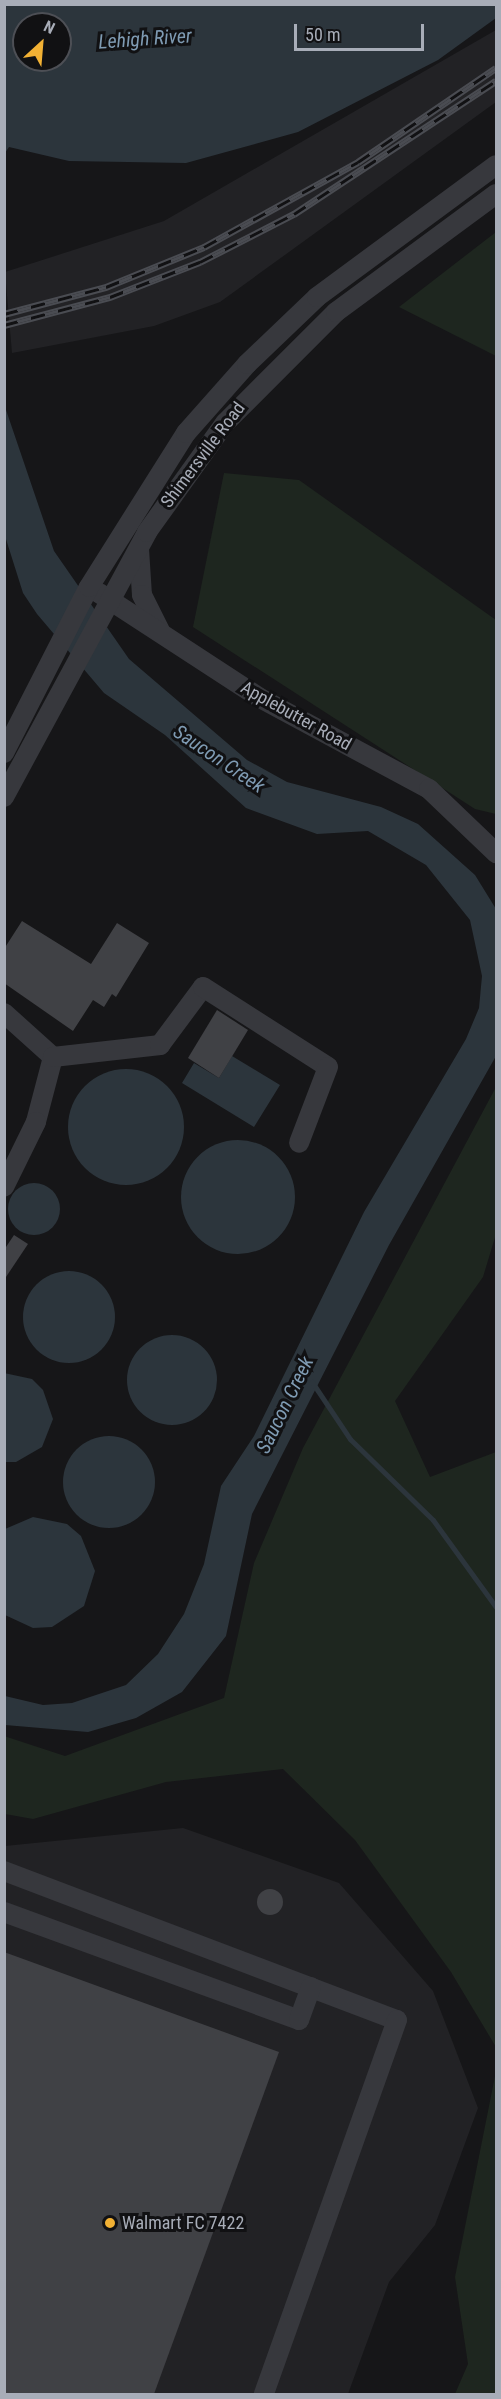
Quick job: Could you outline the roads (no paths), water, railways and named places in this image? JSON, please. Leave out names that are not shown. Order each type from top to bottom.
[{"type":"street","name":"Shimersville Road","points":[[4,753],[89,587],[186,433],[272,337],[368,256],[496,165]]},
{"type":"street","name":"Shimersville Road","points":[[4,797],[112,592],[201,453],[289,354],[358,292],[496,194]]},
{"type":"street","points":[[139,547],[144,603],[166,638]]},
{"type":"street","name":"Applebutter Road","points":[[89,587],[112,592],[135,616],[260,698],[429,789],[492,841]]},
{"type":"street","points":[[4,1013],[52,1058],[160,1046],[203,987],[328,1067],[299,1143]]},
{"type":"street","points":[[4,1187],[36,1122],[52,1058]]},
{"type":"street","points":[[4,1871],[398,2020],[264,2394]]},
{"type":"street","points":[[4,1912],[299,2020],[311,1987]]},
{"type":"water","name":"Lehigh River","points":[[5,4],[496,4],[496,18],[438,60],[298,132],[186,163],[69,161],[9,147],[5,153]]},
{"type":"water","name":"Saucon Creek","points":[[4,404],[54,551],[129,659],[247,760],[287,782],[381,807],[418,824],[475,875],[496,909],[496,1056],[389,1245],[252,1514],[226,1636],[182,1692],[136,1718],[88,1732],[5,1725],[5,1696],[43,1705],[72,1703],[126,1685],[158,1654],[184,1614],[204,1564],[221,1486],[254,1436],[364,1212],[466,1039],[479,1008],[482,976],[470,920],[426,865],[368,831],[317,834],[246,808],[165,735],[104,693],[37,614],[23,593],[5,536]]},
{"type":"water","points":[[232,1056],[280,1085],[254,1127],[182,1083],[194,1063],[219,1078]]},
{"type":"water","points":[[126,1069],[148,1074],[167,1086],[179,1105],[184,1127],[179,1149],[167,1168],[148,1180],[126,1185],[104,1180],[85,1168],[73,1149],[68,1127],[73,1105],[85,1086],[104,1074]]},
{"type":"water","points":[[238,1140],[260,1144],[279,1156],[291,1175],[295,1197],[291,1219],[279,1238],[260,1250],[238,1254],[216,1250],[197,1238],[185,1219],[181,1197],[185,1175],[197,1156],[216,1144]]},
{"type":"water","points":[[34,1183],[44,1185],[52,1191],[58,1199],[60,1209],[58,1219],[52,1227],[44,1233],[34,1235],[24,1233],[16,1227],[10,1219],[8,1209],[10,1199],[16,1191],[24,1185]]},
{"type":"water","points":[[69,1271],[87,1274],[102,1284],[112,1299],[115,1317],[112,1335],[102,1350],[87,1360],[69,1363],[51,1360],[36,1350],[26,1335],[23,1317],[26,1299],[36,1284],[51,1274]]},
{"type":"water","points":[[172,1335],[189,1338],[204,1348],[214,1363],[217,1380],[214,1397],[204,1412],[189,1422],[172,1425],[155,1422],[140,1412],[130,1397],[127,1380],[130,1363],[140,1348],[155,1338]]},
{"type":"water","points":[[4,1373],[32,1379],[43,1390],[53,1419],[42,1447],[16,1462],[5,1462]]},
{"type":"water","points":[[109,1436],[127,1440],[141,1450],[151,1464],[155,1482],[151,1500],[141,1514],[127,1524],[109,1528],[91,1524],[77,1514],[67,1500],[63,1482],[67,1464],[77,1450],[91,1440]]},
{"type":"water","points":[[33,1517],[67,1524],[81,1536],[95,1571],[84,1606],[52,1627],[33,1628],[5,1615],[5,1529]]},
{"type":"waterway","name":"Saucon Creek","points":[[312,1382],[350,1439],[433,1520],[496,1607]]},
{"type":"railway","points":[[4,314],[106,287],[204,247],[358,162],[496,68]]},
{"type":"railway","points":[[4,325],[110,297],[200,262],[294,214],[496,81]]},
{"type":"place","name":"Walmart FC 7422","points":[[110,2223]]}]
